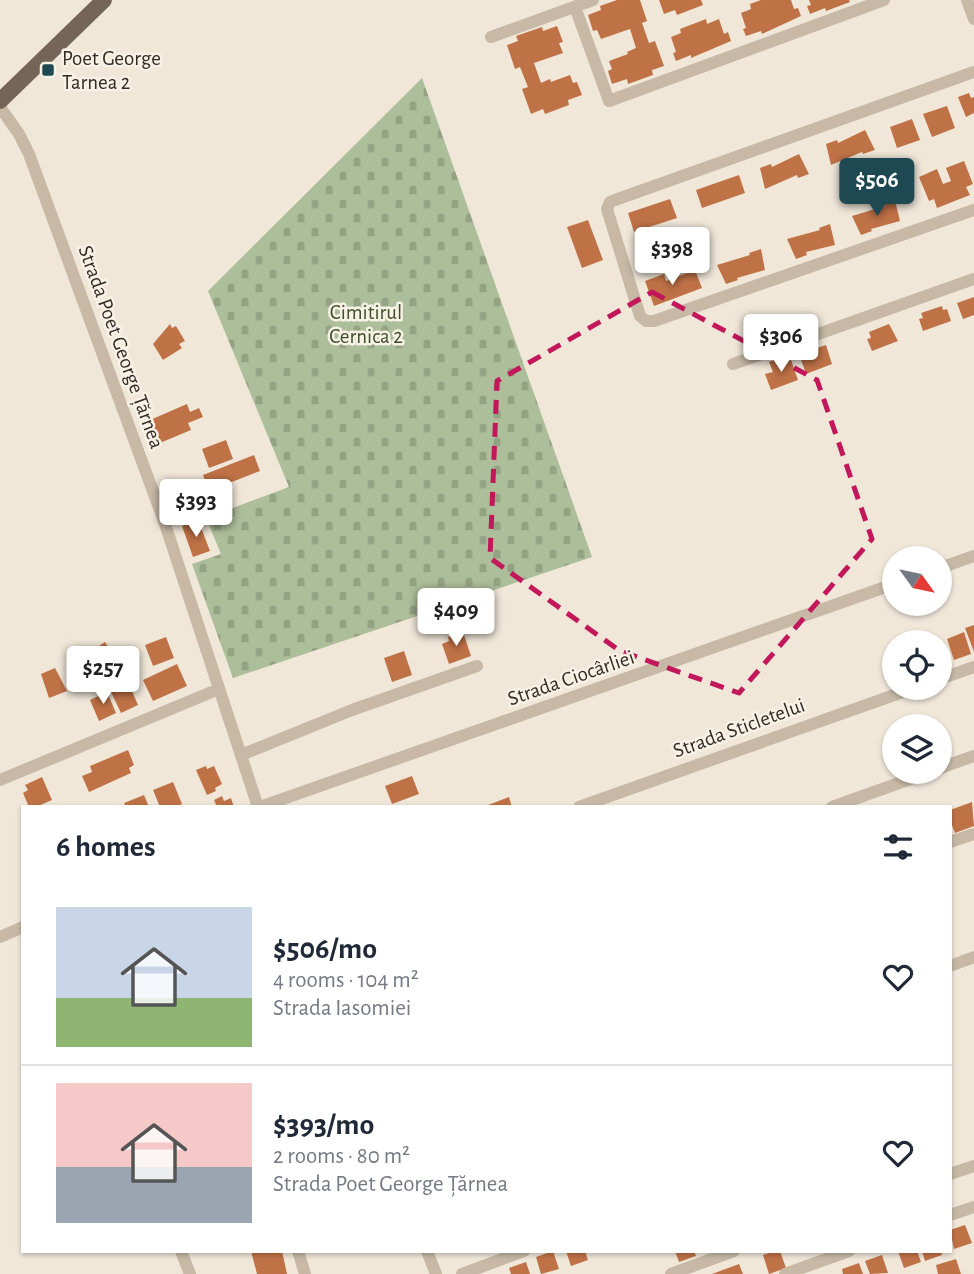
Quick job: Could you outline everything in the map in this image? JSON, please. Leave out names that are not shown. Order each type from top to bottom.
[{"type":"main road","points":[[0,101],[104,0]]},
{"type":"street","points":[[491,37],[593,0]]},
{"type":"street","points":[[575,7],[610,101],[884,0]]},
{"type":"street","points":[[967,0],[974,19]]},
{"type":"street","points":[[974,72],[610,202],[607,209],[640,316],[646,321],[654,321],[974,210]]},
{"type":"street","name":"Strada Poet George Țărnea","points":[[0,107],[29,154],[165,523],[258,805]]},
{"type":"street","points":[[733,364],[974,279]]},
{"type":"street","points":[[952,564],[974,556]]},
{"type":"street","name":"Strada Ciocârliei","points":[[265,805],[882,588]]},
{"type":"street","points":[[241,755],[352,709],[477,666]]},
{"type":"street","points":[[952,675],[974,667]]},
{"type":"street","points":[[0,780],[219,689]]},
{"type":"street","name":"Strada Sticletelui","points":[[584,805],[882,699]]},
{"type":"street","points":[[952,764],[974,756]]},
{"type":"street","points":[[838,805],[896,784]]},
{"type":"street","points":[[952,841],[974,834]]},
{"type":"street","points":[[0,937],[21,928]]},
{"type":"street","points":[[952,965],[974,957]]},
{"type":"street","points":[[952,1173],[974,1166]]},
{"type":"street","points":[[952,1214],[974,1207]]},
{"type":"street","points":[[182,1253],[190,1274]]},
{"type":"street","points":[[299,1253],[305,1274]]},
{"type":"street","points":[[428,1253],[436,1274]]},
{"type":"street","points":[[462,1274],[519,1253]]},
{"type":"street","points":[[671,1274],[729,1253]]},
{"type":"street","points":[[785,1274],[843,1253]]},
{"type":"highlighted area","points":[[652,292],[817,380],[872,539],[739,693],[620,651],[490,558],[497,381]]},
{"type":"green space","name":"Cimitirul Cernica 2","points":[[422,78],[592,557],[233,678],[192,564],[221,554],[206,518],[289,487],[208,291]]},
{"type":"building","points":[[617,0],[640,0],[647,21],[642,23],[649,43],[655,41],[664,66],[652,70],[653,75],[628,84],[627,79],[612,84],[608,71],[612,69],[609,61],[636,48],[630,29],[601,39],[597,30],[593,31],[588,15],[601,10],[600,6]]},
{"type":"building","points":[[659,0],[701,0],[703,5],[677,15],[675,10],[664,14]]},
{"type":"building","points":[[761,0],[791,0],[794,9],[798,8],[801,16],[762,34],[761,31],[746,36],[741,13],[751,9],[750,4]]},
{"type":"building","points":[[809,0],[850,2],[810,14],[807,6],[811,5]]},
{"type":"building","points":[[706,19],[707,24],[719,19],[724,34],[728,32],[731,41],[691,58],[691,55],[676,61],[671,37],[681,33],[680,29]]},
{"type":"building","points":[[557,26],[563,42],[559,43],[563,53],[534,63],[541,83],[570,75],[573,83],[577,82],[582,95],[568,100],[569,105],[545,114],[543,109],[531,114],[522,89],[528,87],[520,67],[515,69],[507,45],[518,41],[516,36],[542,27],[543,31]]},
{"type":"building","points":[[969,93],[971,98],[974,97],[974,113],[966,117],[958,97]]},
{"type":"building","points":[[947,106],[955,128],[932,137],[923,114]]},
{"type":"building","points":[[912,119],[920,140],[897,148],[890,127]]},
{"type":"building","points":[[865,130],[875,150],[863,154],[862,152],[831,165],[826,144],[837,140],[838,143]]},
{"type":"building","points":[[799,154],[809,174],[798,178],[797,175],[765,189],[760,168],[771,164],[772,167]]},
{"type":"building","points":[[964,161],[973,184],[966,187],[970,195],[937,208],[934,199],[929,201],[919,177],[937,169],[943,184],[951,181],[946,168]]},
{"type":"building","points":[[739,175],[745,193],[702,208],[696,190]]},
{"type":"building","points":[[670,199],[677,218],[634,232],[628,213]]},
{"type":"building","points":[[895,200],[900,221],[871,229],[872,231],[861,235],[852,216],[885,206],[884,204]]},
{"type":"building","points":[[588,220],[603,260],[582,268],[567,227]]},
{"type":"building","points":[[830,224],[835,245],[806,252],[807,255],[796,259],[787,239],[820,230],[819,228]]},
{"type":"building","points":[[761,249],[765,270],[726,284],[717,265]]},
{"type":"building","points":[[695,270],[702,288],[654,306],[645,281],[664,274],[666,281]]},
{"type":"building","points":[[974,297],[974,315],[963,319],[957,303]]},
{"type":"building","points":[[942,306],[943,310],[947,309],[951,321],[923,331],[919,319],[923,318],[921,313]]},
{"type":"building","points":[[762,316],[768,335],[749,341],[743,323]]},
{"type":"building","points":[[170,324],[172,328],[176,326],[185,341],[179,344],[182,348],[163,360],[153,344]]},
{"type":"building","points":[[889,324],[898,341],[872,351],[867,339],[871,338],[869,332]]},
{"type":"building","points":[[826,345],[832,364],[806,374],[799,354]]},
{"type":"building","points":[[781,358],[783,363],[791,360],[798,380],[771,390],[765,374],[773,372],[769,362]]},
{"type":"building","points":[[187,404],[190,412],[199,408],[203,417],[188,423],[191,430],[160,443],[150,420]]},
{"type":"building","points":[[226,440],[233,459],[209,468],[202,449]]},
{"type":"building","points":[[254,455],[260,471],[209,491],[203,475]]},
{"type":"building","points":[[198,520],[210,551],[193,557],[182,526]]},
{"type":"building","points":[[974,625],[974,652],[965,628]]},
{"type":"building","points":[[463,632],[471,656],[449,664],[442,644],[449,641],[448,637]]},
{"type":"building","points":[[964,632],[971,654],[954,660],[952,637]]},
{"type":"building","points":[[166,637],[174,658],[153,666],[145,645]]},
{"type":"building","points":[[105,642],[120,666],[97,680],[82,657]]},
{"type":"building","points":[[404,651],[412,675],[392,682],[384,658]]},
{"type":"building","points":[[177,664],[187,686],[153,701],[143,680]]},
{"type":"building","points":[[55,668],[67,691],[49,698],[41,674]]},
{"type":"building","points":[[128,682],[138,705],[121,713],[110,690]]},
{"type":"building","points":[[107,692],[116,713],[99,721],[90,700]]},
{"type":"building","points":[[128,750],[134,765],[129,768],[131,773],[89,792],[82,776],[92,772],[90,766]]},
{"type":"building","points":[[206,766],[207,769],[214,766],[222,784],[207,795],[196,770]]},
{"type":"building","points":[[412,776],[419,794],[392,804],[385,786]]},
{"type":"building","points":[[42,777],[52,800],[41,805],[28,805],[23,793],[28,790],[25,785]]},
{"type":"building","points":[[173,782],[182,804],[159,805],[153,790]]},
{"type":"building","points":[[144,795],[148,805],[125,805],[124,803]]},
{"type":"building","points":[[222,796],[224,801],[231,798],[233,805],[216,805],[214,800]]},
{"type":"building","points":[[509,797],[511,805],[488,805]]},
{"type":"building","points":[[972,802],[974,826],[955,833],[952,809]]},
{"type":"building","points":[[965,1225],[972,1243],[954,1249],[952,1229]]},
{"type":"building","points":[[252,1253],[282,1253],[287,1274],[257,1274]]},
{"type":"building","points":[[554,1253],[559,1269],[541,1274],[536,1257]]},
{"type":"building","points":[[567,1253],[586,1253],[588,1260],[571,1266]]},
{"type":"building","points":[[676,1253],[695,1253],[696,1256],[679,1262]]},
{"type":"building","points":[[781,1253],[786,1268],[769,1274],[763,1255]]},
{"type":"building","points":[[899,1253],[918,1253],[921,1262],[904,1268]]},
{"type":"building","points":[[923,1253],[942,1253],[942,1255],[925,1261]]},
{"type":"building","points":[[882,1255],[888,1273],[870,1274],[865,1261]]},
{"type":"building","points":[[956,1259],[961,1274],[938,1274],[936,1265]]},
{"type":"building","points":[[526,1262],[530,1274],[511,1274],[509,1268]]},
{"type":"building","points":[[859,1263],[863,1274],[843,1274],[842,1269]]},
{"type":"building","points":[[739,1264],[743,1274],[712,1274]]},
{"type":"place","name":"Poet George Tarnea 2","points":[[48,70]]}]
